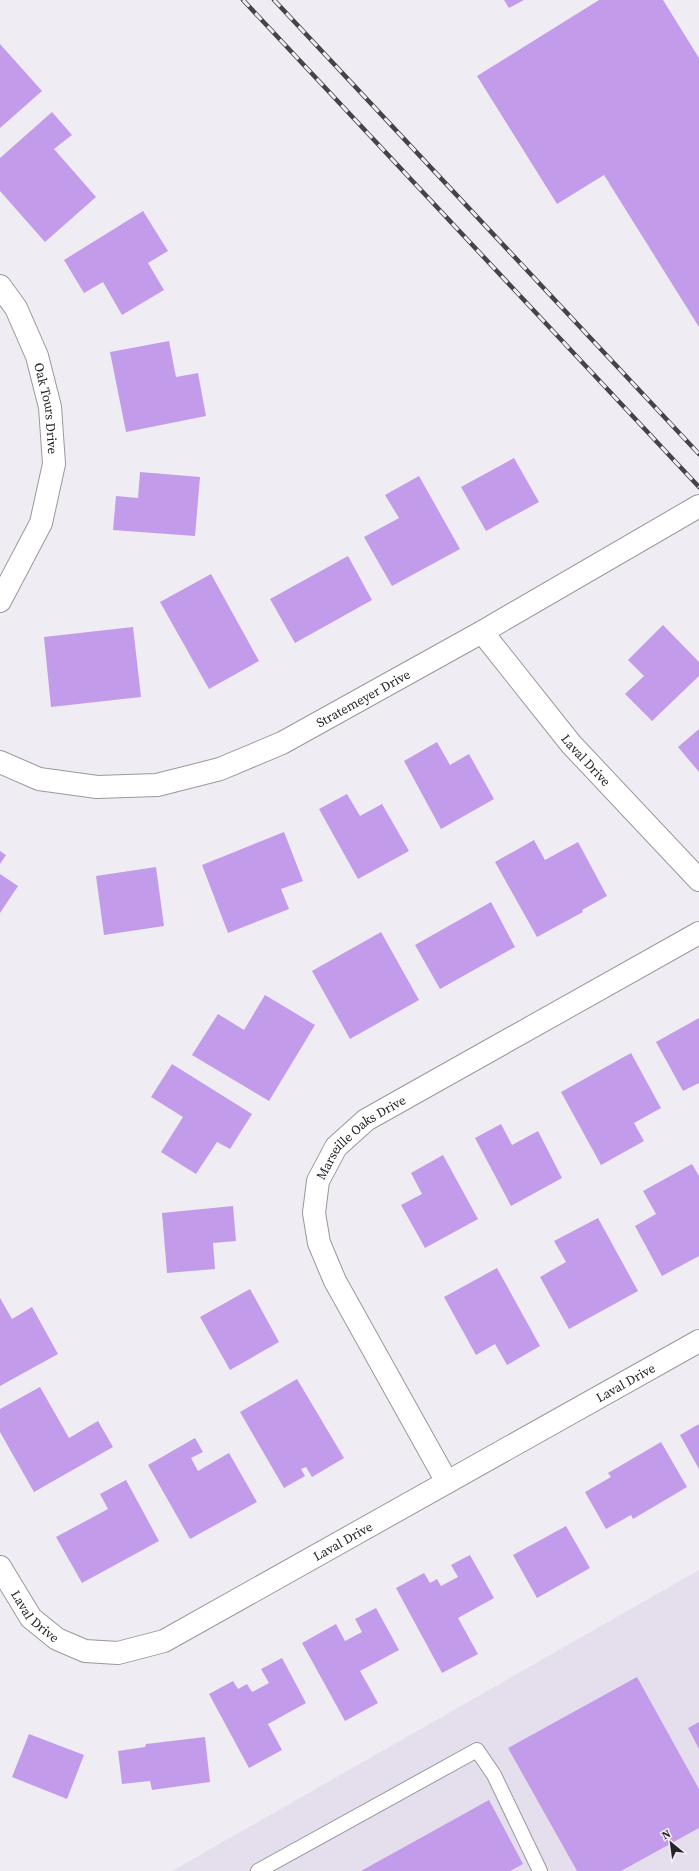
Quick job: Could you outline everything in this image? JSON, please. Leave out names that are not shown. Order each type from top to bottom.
[{"type":"street","name":"Oak Tours Drive","points":[[0,286],[16,308],[37,356],[50,407],[54,464],[41,523],[0,601]]},
{"type":"street","name":"Stratemeyer Drive","points":[[0,762],[39,779],[97,787],[157,785],[220,769],[282,743],[482,632],[699,506]]},
{"type":"street","name":"Laval Drive","points":[[482,632],[571,744],[699,880]]},
{"type":"street","name":"Marseille Oaks Drive","points":[[447,1482],[335,1281],[321,1250],[314,1213],[318,1181],[336,1147],[366,1120],[699,933]]},
{"type":"street","name":"Laval Drive","points":[[0,1567],[31,1618],[57,1639],[85,1651],[118,1653],[164,1641],[699,1341]]},
{"type":"lane","points":[[258,1871],[477,1750],[494,1775],[540,1871]]},
{"type":"shaded area","points":[[699,1570],[699,1871],[172,1871]]},
{"type":"building","points":[[504,0],[524,0],[509,8]]},
{"type":"building","points":[[599,0],[663,0],[699,58],[699,327],[604,175],[557,204],[477,76]]},
{"type":"building","points":[[0,44],[42,91],[0,128]]},
{"type":"building","points":[[52,112],[72,135],[54,149],[96,197],[45,242],[0,191],[0,158]]},
{"type":"building","points":[[143,211],[168,251],[148,263],[164,290],[122,315],[103,282],[84,293],[64,260]]},
{"type":"building","points":[[169,341],[176,377],[198,373],[206,416],[126,432],[110,352]]},
{"type":"building","points":[[514,458],[539,502],[486,531],[461,487]]},
{"type":"building","points":[[140,472],[200,477],[195,536],[113,530],[116,496],[138,498]]},
{"type":"building","points":[[419,476],[460,549],[392,586],[364,537],[399,518],[385,495]]},
{"type":"building","points":[[348,556],[372,600],[295,643],[270,599]]},
{"type":"building","points":[[211,574],[259,661],[209,689],[160,602]]},
{"type":"building","points":[[663,625],[699,662],[699,676],[652,721],[625,694],[644,676],[628,660]]},
{"type":"building","points":[[133,627],[141,697],[51,707],[44,637]]},
{"type":"building","points":[[699,729],[699,772],[678,747]]},
{"type":"building","points":[[437,742],[450,765],[469,754],[494,799],[441,829],[404,761]]},
{"type":"building","points":[[347,794],[360,816],[382,804],[409,851],[358,879],[319,809]]},
{"type":"building","points":[[284,832],[303,881],[281,889],[289,909],[228,933],[202,865]]},
{"type":"building","points":[[534,840],[545,860],[578,842],[607,896],[582,910],[583,912],[537,937],[495,862]]},
{"type":"building","points":[[0,851],[6,855],[0,864]]},
{"type":"building","points":[[156,867],[164,926],[104,935],[96,876]]},
{"type":"building","points":[[0,874],[18,886],[0,913]]},
{"type":"building","points":[[491,902],[515,947],[440,989],[415,945]]},
{"type":"building","points":[[381,932],[419,1000],[350,1039],[312,971]]},
{"type":"building","points":[[265,995],[315,1025],[269,1101],[192,1055],[218,1014],[244,1030]]},
{"type":"building","points":[[699,1018],[699,1083],[683,1091],[656,1042]]},
{"type":"building","points":[[631,1053],[661,1108],[634,1123],[644,1141],[601,1165],[561,1092]]},
{"type":"building","points":[[172,1064],[252,1114],[230,1149],[217,1142],[196,1174],[161,1152],[183,1117],[151,1097]]},
{"type":"building","points":[[501,1124],[512,1145],[538,1131],[562,1178],[511,1206],[475,1138]]},
{"type":"building","points":[[443,1155],[478,1219],[425,1248],[401,1205],[422,1194],[411,1173]]},
{"type":"building","points":[[692,1164],[699,1176],[699,1256],[662,1276],[635,1226],[656,1214],[643,1191]]},
{"type":"building","points":[[233,1206],[236,1241],[213,1243],[215,1269],[167,1273],[162,1213]]},
{"type":"building","points":[[598,1218],[638,1291],[569,1329],[540,1277],[566,1262],[554,1241]]},
{"type":"building","points":[[497,1268],[540,1346],[507,1365],[495,1344],[476,1355],[444,1297]]},
{"type":"building","points":[[250,1289],[279,1342],[230,1370],[200,1317]]},
{"type":"building","points":[[0,1298],[12,1319],[32,1307],[58,1354],[0,1386]]},
{"type":"building","points":[[297,1379],[344,1458],[312,1477],[306,1467],[301,1469],[305,1476],[284,1488],[240,1412]]},
{"type":"building","points":[[40,1387],[69,1438],[98,1421],[113,1447],[34,1492],[0,1432],[0,1409]]},
{"type":"building","points":[[699,1424],[699,1469],[680,1435]]},
{"type":"building","points":[[195,1438],[203,1452],[191,1458],[198,1471],[229,1453],[257,1502],[190,1539],[148,1465]]},
{"type":"building","points":[[661,1442],[687,1487],[633,1519],[631,1515],[606,1529],[585,1492],[611,1477],[608,1473]]},
{"type":"building","points":[[126,1480],[159,1541],[82,1583],[56,1537],[108,1509],[100,1494]]},
{"type":"building","points":[[566,1526],[590,1568],[537,1598],[513,1555]]},
{"type":"building","points":[[470,1555],[494,1598],[458,1618],[478,1654],[442,1673],[396,1588],[424,1573],[430,1583],[437,1579],[441,1586],[458,1577],[451,1565]]},
{"type":"building","points":[[376,1608],[399,1650],[360,1671],[378,1703],[345,1721],[302,1643],[336,1624],[345,1641],[362,1632],[355,1619]]},
{"type":"building","points":[[282,1658],[306,1703],[268,1724],[282,1750],[249,1768],[209,1694],[233,1681],[238,1689],[247,1684],[252,1692],[269,1683],[261,1669]]},
{"type":"building","points":[[637,1677],[699,1789],[699,1828],[621,1871],[577,1871],[508,1748]]},
{"type":"building","points":[[699,1722],[699,1749],[688,1728]]},
{"type":"building","points":[[29,1734],[84,1755],[67,1799],[12,1777]]},
{"type":"building","points":[[205,1737],[210,1782],[152,1790],[150,1781],[122,1784],[118,1751],[145,1747],[146,1744]]},
{"type":"building","points":[[489,1800],[523,1864],[510,1871],[361,1871]]},
{"type":"railway","points":[[243,0],[699,487]]},
{"type":"railway","points":[[274,0],[699,454]]}]
